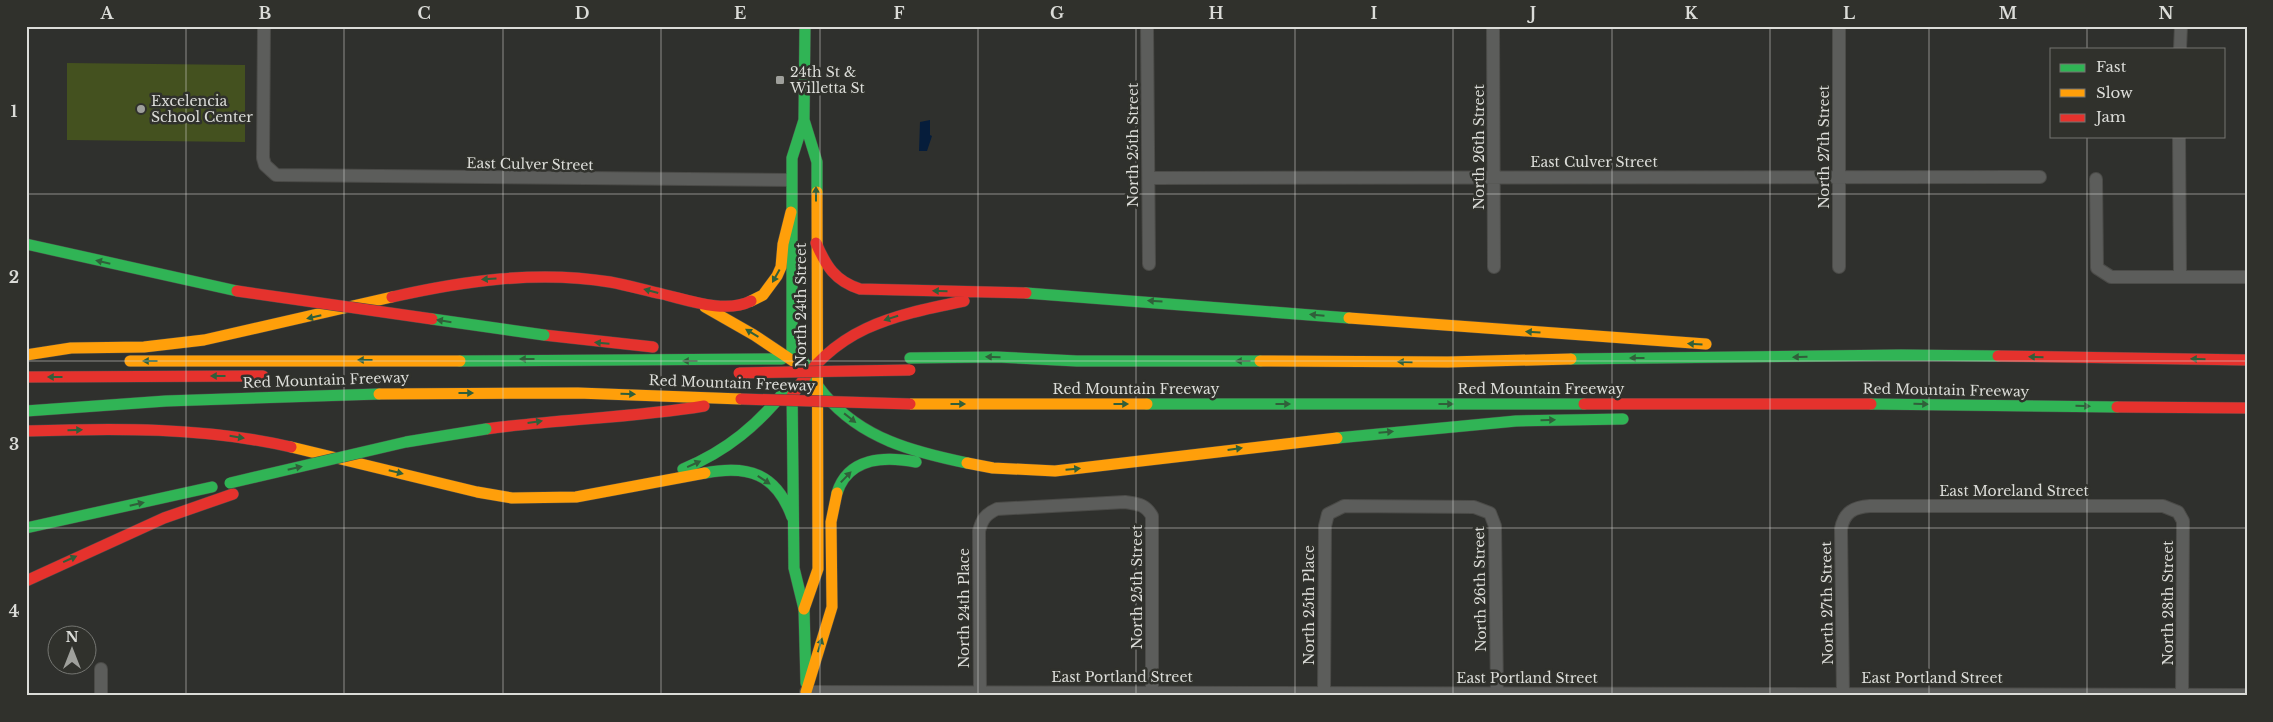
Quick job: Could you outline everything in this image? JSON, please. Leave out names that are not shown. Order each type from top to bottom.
[{"type":"main road","name":"North 24th Street","points":[[805,26],[804,120],[792,158],[792,338],[787,360],[792,381],[794,568],[804,609],[806,694]]},
{"type":"main road","name":"North 24th Street","points":[[804,120],[817,162],[816,395],[818,570],[804,609]]},
{"type":"main road","points":[[26,355],[71,348],[144,347],[204,340],[451,284],[478,280],[542,278],[584,280],[633,286],[698,303],[734,306],[745,304],[762,295],[772,285],[781,267],[783,244],[791,212]]},
{"type":"main road","points":[[816,243],[825,263],[835,278],[846,285],[860,289],[1074,295],[1448,326],[1718,344]]},
{"type":"main road","points":[[26,244],[236,291]]},
{"type":"main road","points":[[82,269],[544,336],[651,347],[736,364],[915,370]]},
{"type":"main road","points":[[632,486],[693,465],[727,447],[768,412],[804,369],[834,346],[874,324],[920,310],[1007,293]]},
{"type":"main road","points":[[698,303],[754,334],[787,360],[804,369],[834,406],[875,436],[918,453],[993,468]]},
{"type":"main road","points":[[792,338],[816,395]]},
{"type":"main road","points":[[792,396],[816,340]]},
{"type":"main road","points":[[1774,344],[1901,355]]},
{"type":"main road","name":"Red Mountain Freeway","points":[[905,358],[996,357],[1077,361],[1448,362],[1901,355],[2247,360]]},
{"type":"main road","name":"Red Mountain Freeway","points":[[118,361],[465,359],[736,364],[841,358]]},
{"type":"main road","points":[[26,360],[62,361]]},
{"type":"main road","points":[[997,369],[1077,361]]},
{"type":"main road","points":[[26,377],[272,376]]},
{"type":"main road","points":[[26,387],[201,385],[417,393]]},
{"type":"main road","name":"Red Mountain Freeway","points":[[26,411],[200,398],[417,393],[611,393],[910,404],[1872,404],[2247,408]]},
{"type":"main road","points":[[26,528],[232,489],[409,451],[486,429],[542,421],[669,412],[741,399]]},
{"type":"main road","points":[[1783,416],[1843,414],[1872,404]]},
{"type":"main road","points":[[806,694],[832,607],[831,521],[833,499],[840,484],[858,466],[881,459],[1054,471],[1260,446],[1459,426],[1516,421],[1638,419]]},
{"type":"main road","points":[[26,432],[158,430],[234,436],[268,442],[477,492],[512,498],[576,497],[715,471],[740,469],[751,472],[770,482],[786,501],[792,517]]},
{"type":"main road","points":[[26,581],[232,489]]},
{"type":"street","name":"East Culver Street","points":[[264,26],[263,158],[270,172],[286,176],[791,180]]},
{"type":"street","name":"North 25th Street","points":[[1147,26],[1149,264]]},
{"type":"street","name":"North 26th Street","points":[[1493,26],[1494,267]]},
{"type":"street","name":"North 27th Street","points":[[1839,26],[1839,267]]},
{"type":"street","points":[[2180,26],[2180,48]]},
{"type":"street","points":[[2179,138],[2180,277]]},
{"type":"street","name":"East Culver Street","points":[[1149,178],[2040,177]]},
{"type":"street","points":[[2096,179],[2097,268],[2111,277],[2247,278]]},
{"type":"street","name":"North 24th Place","points":[[980,694],[979,531],[981,521],[988,513],[997,509],[1125,502],[1141,504],[1148,508]]},
{"type":"street","name":"North 25th Place","points":[[1324,694],[1325,526],[1328,514],[1344,506],[1474,507],[1490,513]]},
{"type":"street","name":"East Moreland Street","points":[[1849,511],[1860,506],[2163,506],[2178,512]]},
{"type":"street","name":"North 25th Street","points":[[1148,508],[1152,516],[1152,694]]},
{"type":"street","name":"North 27th Street","points":[[1843,694],[1841,529],[1843,520],[1849,511]]},
{"type":"street","name":"North 28th Street","points":[[2178,512],[2183,521],[2182,695]]},
{"type":"street","name":"North 26th Street","points":[[1490,513],[1495,526],[1497,694]]},
{"type":"street","points":[[100,696],[101,669]]},
{"type":"street","name":"East Portland Street","points":[[806,694],[2247,695]]},
{"type":"green space","points":[[67,63],[245,65],[245,142],[67,140]]},
{"type":"water","points":[[930,120],[930,135],[932,136],[927,151],[919,151],[920,122]]},
{"type":"traffic: fast","points":[[805,26],[804,120],[817,162],[817,192]]},
{"type":"traffic: fast","points":[[792,352],[792,158],[804,120]]},
{"type":"traffic: fast","points":[[26,244],[237,291]]},
{"type":"traffic: fast","points":[[1026,293],[1349,318]]},
{"type":"traffic: fast","points":[[432,319],[544,335]]},
{"type":"traffic: fast","points":[[792,339],[820,389],[855,423],[872,433],[909,448],[967,463]]},
{"type":"traffic: fast","points":[[1571,359],[1901,355],[1998,356]]},
{"type":"traffic: fast","points":[[910,358],[996,357],[1077,361],[1260,361]]},
{"type":"traffic: fast","points":[[460,361],[782,359]]},
{"type":"traffic: fast","points":[[683,469],[714,454],[741,435],[766,413],[788,387]]},
{"type":"traffic: fast","points":[[792,388],[794,568],[804,609],[806,683]]},
{"type":"traffic: fast","points":[[26,411],[166,401],[379,394]]},
{"type":"traffic: fast","points":[[1147,404],[1584,404]]},
{"type":"traffic: fast","points":[[1871,404],[2117,407]]},
{"type":"traffic: fast","points":[[1337,438],[1516,421],[1623,419]]},
{"type":"traffic: fast","points":[[230,483],[406,442],[486,429]]},
{"type":"traffic: fast","points":[[837,493],[842,481],[850,472],[869,462],[892,459],[916,462]]},
{"type":"traffic: fast","points":[[705,473],[734,470],[759,476],[778,490],[792,517]]},
{"type":"traffic: fast","points":[[26,528],[212,487]]},
{"type":"traffic: slow","points":[[804,609],[818,569],[817,192]]},
{"type":"traffic: slow","points":[[751,301],[763,295],[777,276],[781,267],[783,244],[791,212]]},
{"type":"traffic: slow","points":[[26,355],[71,348],[144,347],[204,340],[392,297]]},
{"type":"traffic: slow","points":[[705,307],[754,335],[793,361]]},
{"type":"traffic: slow","points":[[1349,318],[1706,344]]},
{"type":"traffic: slow","points":[[1260,361],[1448,362],[1571,359]]},
{"type":"traffic: slow","points":[[130,361],[460,361]]},
{"type":"traffic: slow","points":[[379,394],[578,393],[741,399]]},
{"type":"traffic: slow","points":[[910,404],[1147,404]]},
{"type":"traffic: slow","points":[[967,463],[993,468],[1055,471],[1337,438]]},
{"type":"traffic: slow","points":[[291,447],[477,492],[512,498],[576,497],[705,473]]},
{"type":"traffic: slow","points":[[806,692],[832,607],[831,522],[837,493]]},
{"type":"traffic: jam","points":[[816,243],[832,272],[844,282],[860,289],[1026,293]]},
{"type":"traffic: jam","points":[[392,297],[473,282],[528,277],[555,277],[610,282],[706,305],[730,306],[741,305],[751,301]]},
{"type":"traffic: jam","points":[[237,291],[432,319]]},
{"type":"traffic: jam","points":[[792,396],[808,373],[845,340],[888,320],[964,301]]},
{"type":"traffic: jam","points":[[544,335],[653,347]]},
{"type":"traffic: jam","points":[[1998,356],[2247,360]]},
{"type":"traffic: jam","points":[[739,373],[910,370]]},
{"type":"traffic: jam","points":[[26,377],[263,376]]},
{"type":"traffic: jam","points":[[741,399],[910,404]]},
{"type":"traffic: jam","points":[[1584,404],[1871,404]]},
{"type":"traffic: jam","points":[[486,429],[704,406]]},
{"type":"traffic: jam","points":[[2117,407],[2247,408]]},
{"type":"traffic: jam","points":[[26,431],[92,429],[159,430],[258,440],[291,447]]},
{"type":"traffic: jam","points":[[26,581],[164,518],[233,494]]},
{"type":"place","name":"24th St & Willetta St","points":[[780,80]]},
{"type":"place","name":"Excelencia School Center","points":[[141,109]]}]
